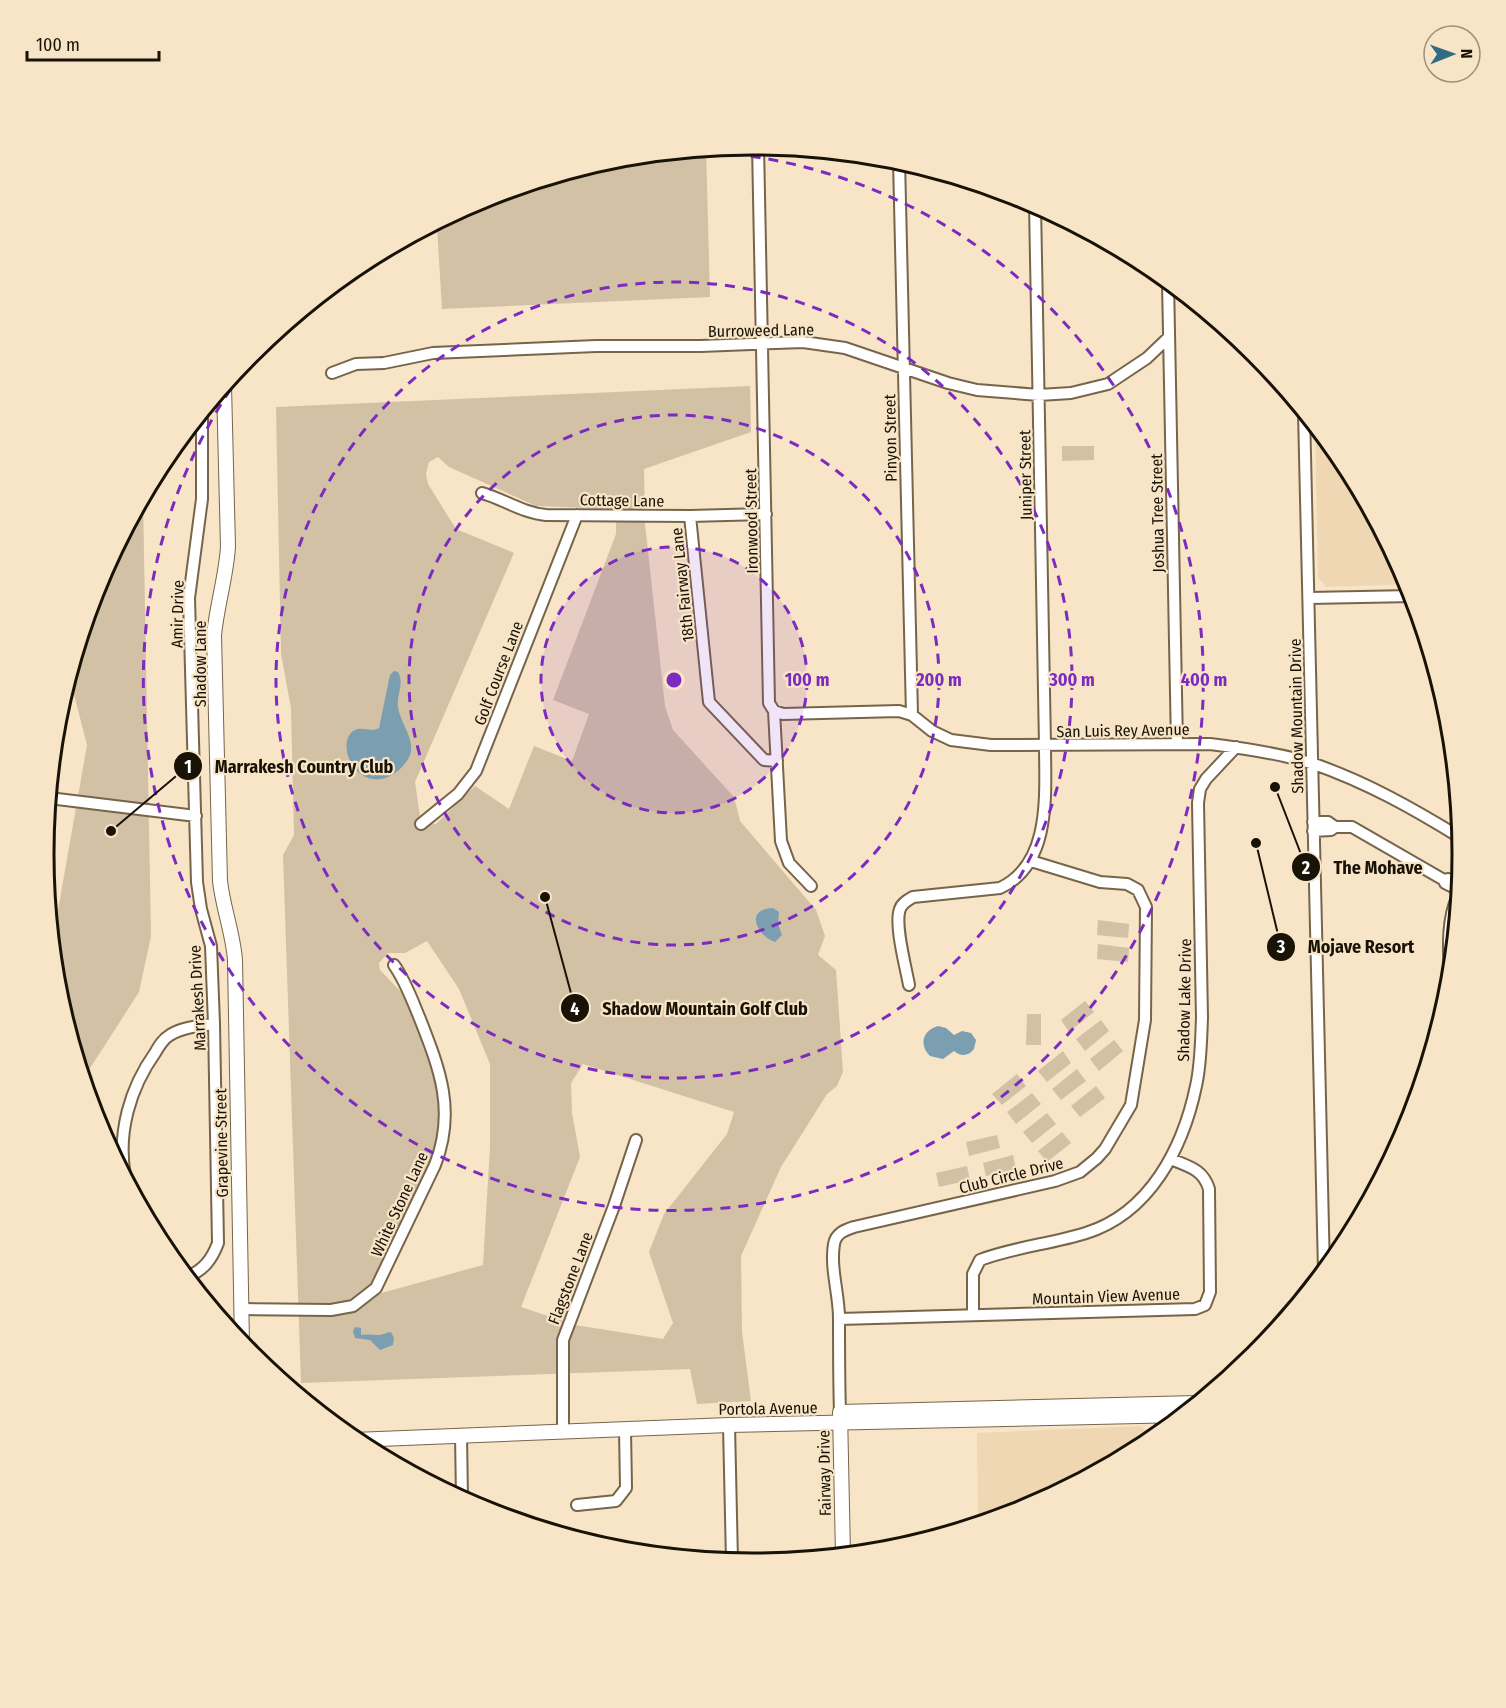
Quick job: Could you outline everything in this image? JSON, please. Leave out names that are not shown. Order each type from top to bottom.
[{"type":"street","name":"Ironwood Street","points":[[758,155],[769,703],[774,711],[781,841],[789,863],[811,886]]},
{"type":"street","name":"Pinyon Street","points":[[899,170],[912,715]]},
{"type":"street","name":"Juniper Street","points":[[1031,861],[1042,823],[1045,745],[1035,215]]},
{"type":"street","name":"Joshua Tree Street","points":[[1168,292],[1177,744]]},
{"type":"street","name":"Burroweed Lane","points":[[332,373],[356,364],[384,363],[433,353],[596,346],[701,346],[803,342],[832,345],[977,390],[1039,395],[1071,393],[1108,384],[1147,358],[1169,337]]},
{"type":"street","name":"Shadow Lane","points":[[224,396],[228,547],[214,634],[220,881],[223,905],[234,941]]},
{"type":"street","name":"Amir Drive","points":[[196,816],[189,598],[202,500],[202,423]]},
{"type":"street","name":"Shadow Mountain Drive","points":[[1304,424],[1324,1257]]},
{"type":"street","name":"Cottage Lane","points":[[482,493],[498,497],[535,514],[690,516],[766,514]]},
{"type":"street","name":"Golf Course Lane","points":[[421,824],[458,794],[476,771],[577,514]]},
{"type":"street","name":"18th Fairway Lane","points":[[690,516],[710,702],[764,760],[777,760]]},
{"type":"street","points":[[1309,598],[1403,596]]},
{"type":"street","name":"San Luis Rey Avenue","points":[[774,711],[783,714],[899,711],[912,715],[932,731],[951,740],[991,745],[1210,744],[1236,747],[1312,764],[1403,803],[1452,832]]},
{"type":"street","name":"Shadow Lake Drive","points":[[973,1315],[973,1274],[980,1260],[1087,1233],[1112,1222],[1135,1205],[1155,1185],[1171,1159],[1189,1113],[1201,1053],[1200,789],[1206,779],[1236,747]]},
{"type":"street","points":[[56,799],[196,816]]},
{"type":"street","name":"Marrakesh Drive","points":[[194,1274],[212,1258],[218,1243],[211,946],[201,909],[197,882],[196,816]]},
{"type":"street","points":[[1313,827],[1329,822],[1335,828],[1352,827],[1451,886]]},
{"type":"street","points":[[909,985],[898,922],[900,909],[905,902],[913,897],[1000,888],[1023,873],[1031,861]]},
{"type":"street","name":"Club Circle Drive","points":[[839,1319],[834,1243],[843,1230],[1055,1181],[1080,1172],[1105,1149],[1131,1105],[1145,1020],[1146,907],[1138,890],[1127,884],[1100,882],[1031,861]]},
{"type":"street","points":[[1444,880],[1451,881]]},
{"type":"street","name":"Grapevine Street","points":[[234,941],[242,1330]]},
{"type":"street","name":"White Stone Lane","points":[[241,1309],[330,1310],[352,1306],[376,1288],[435,1165],[444,1134],[445,1095],[438,1067],[404,978],[394,965]]},
{"type":"street","points":[[124,1158],[125,1124],[131,1096],[142,1070],[166,1037],[179,1030],[214,1024]]},
{"type":"street","name":"Flagstone Lane","points":[[563,1432],[563,1340],[614,1206],[636,1140]]},
{"type":"street","name":"Mountain View Avenue","points":[[839,1319],[1195,1309],[1204,1305],[1210,1292],[1209,1189],[1206,1179],[1200,1172],[1171,1159]]},
{"type":"street","name":"Fairway Drive","points":[[839,1319],[843,1547]]},
{"type":"street","name":"Portola Avenue","points":[[372,1439],[625,1430],[840,1417],[1186,1403]]},
{"type":"street","points":[[1161,1415],[1161,1421]]},
{"type":"street","name":"Portola Avenue","points":[[840,1417],[1171,1415]]},
{"type":"street","points":[[729,1425],[732,1553]]},
{"type":"street","points":[[577,1505],[616,1501],[626,1488],[625,1430]]},
{"type":"street","points":[[461,1435],[462,1489]]},
{"type":"shaded area","points":[[706,156],[710,297],[442,309],[437,231],[486,208],[572,179],[617,168]]},
{"type":"shaded area","points":[[750,386],[751,432],[644,469],[645,524],[665,706],[673,730],[734,797],[740,821],[816,910],[825,936],[818,955],[836,970],[843,1072],[837,1086],[827,1094],[781,1167],[741,1256],[742,1332],[751,1401],[697,1404],[690,1369],[301,1383],[283,855],[294,835],[291,708],[281,654],[276,407]],"holes":[[[438,457],[449,467],[536,506],[616,509],[616,534],[553,700],[589,714],[572,761],[534,746],[509,809],[475,786],[436,824],[421,823],[415,782],[514,553],[456,529],[428,484],[426,474],[429,462]],[[427,941],[459,989],[490,1064],[490,1147],[483,1265],[378,1294],[375,1287],[430,1164],[438,1135],[439,1106],[435,1081],[408,1003],[402,993],[380,970],[379,963],[388,953],[405,953]],[[583,1064],[734,1112],[727,1134],[664,1214],[649,1252],[673,1323],[663,1339],[575,1325],[521,1307],[580,1157],[572,1113],[571,1083]]]},
{"type":"shaded area","points":[[1315,439],[1358,505],[1398,584],[1326,587],[1318,577]]},
{"type":"shaded area","points":[[1062,446],[1094,446],[1094,460],[1062,461]]},
{"type":"shaded area","points":[[143,513],[151,936],[139,992],[89,1071],[67,990],[57,916],[87,745],[73,692],[91,629],[107,587]]},
{"type":"shaded area","points":[[1098,920],[1129,924],[1128,938],[1097,935]]},
{"type":"shaded area","points":[[1098,944],[1129,948],[1128,962],[1097,959]]},
{"type":"shaded area","points":[[1085,1001],[1094,1012],[1069,1032],[1061,1020]]},
{"type":"shaded area","points":[[1027,1014],[1041,1014],[1041,1045],[1026,1045]]},
{"type":"shaded area","points":[[1101,1020],[1109,1031],[1085,1051],[1076,1039]]},
{"type":"shaded area","points":[[1114,1040],[1123,1051],[1099,1071],[1090,1059]]},
{"type":"shaded area","points":[[1063,1051],[1071,1063],[1047,1082],[1038,1071]]},
{"type":"shaded area","points":[[1077,1069],[1086,1081],[1061,1100],[1052,1089]]},
{"type":"shaded area","points":[[1017,1074],[1026,1086],[1002,1105],[992,1094]]},
{"type":"shaded area","points":[[1096,1086],[1105,1098],[1080,1117],[1071,1106]]},
{"type":"shaded area","points":[[1032,1093],[1041,1104],[1016,1124],[1007,1112]]},
{"type":"shaded area","points":[[1047,1113],[1056,1124],[1032,1143],[1023,1132]]},
{"type":"shaded area","points":[[1062,1132],[1071,1143],[1047,1162],[1038,1151]]},
{"type":"shaded area","points":[[997,1135],[1000,1148],[969,1156],[966,1142]]},
{"type":"shaded area","points":[[1013,1155],[1016,1169],[986,1176],[983,1163]]},
{"type":"shaded area","points":[[967,1166],[970,1180],[939,1187],[936,1173]]},
{"type":"shaded area","points":[[1141,1426],[1147,1431],[1062,1481],[978,1516],[977,1433]]},
{"type":"water","points":[[394,671],[400,676],[398,707],[410,740],[411,751],[405,764],[399,770],[386,778],[373,779],[363,776],[349,759],[348,739],[356,729],[379,728],[390,675]]},
{"type":"water","points":[[773,908],[779,912],[778,924],[782,935],[775,942],[763,934],[756,923],[759,913]]},
{"type":"water","points":[[938,1026],[946,1028],[954,1035],[962,1031],[971,1033],[976,1040],[974,1049],[965,1055],[954,1051],[943,1059],[930,1056],[924,1047],[924,1039],[928,1031]]},
{"type":"water","points":[[355,1327],[361,1328],[361,1335],[381,1335],[391,1332],[394,1338],[393,1345],[380,1350],[370,1340],[355,1338],[353,1331]]},
{"type":"place","name":"The Mohave","points":[[1275,787]]},
{"type":"place","name":"Marrakesh Country Club","points":[[111,831]]},
{"type":"place","name":"Mojave Resort","points":[[1256,843]]},
{"type":"place","name":"Shadow Mountain Golf Club","points":[[545,897]]}]
